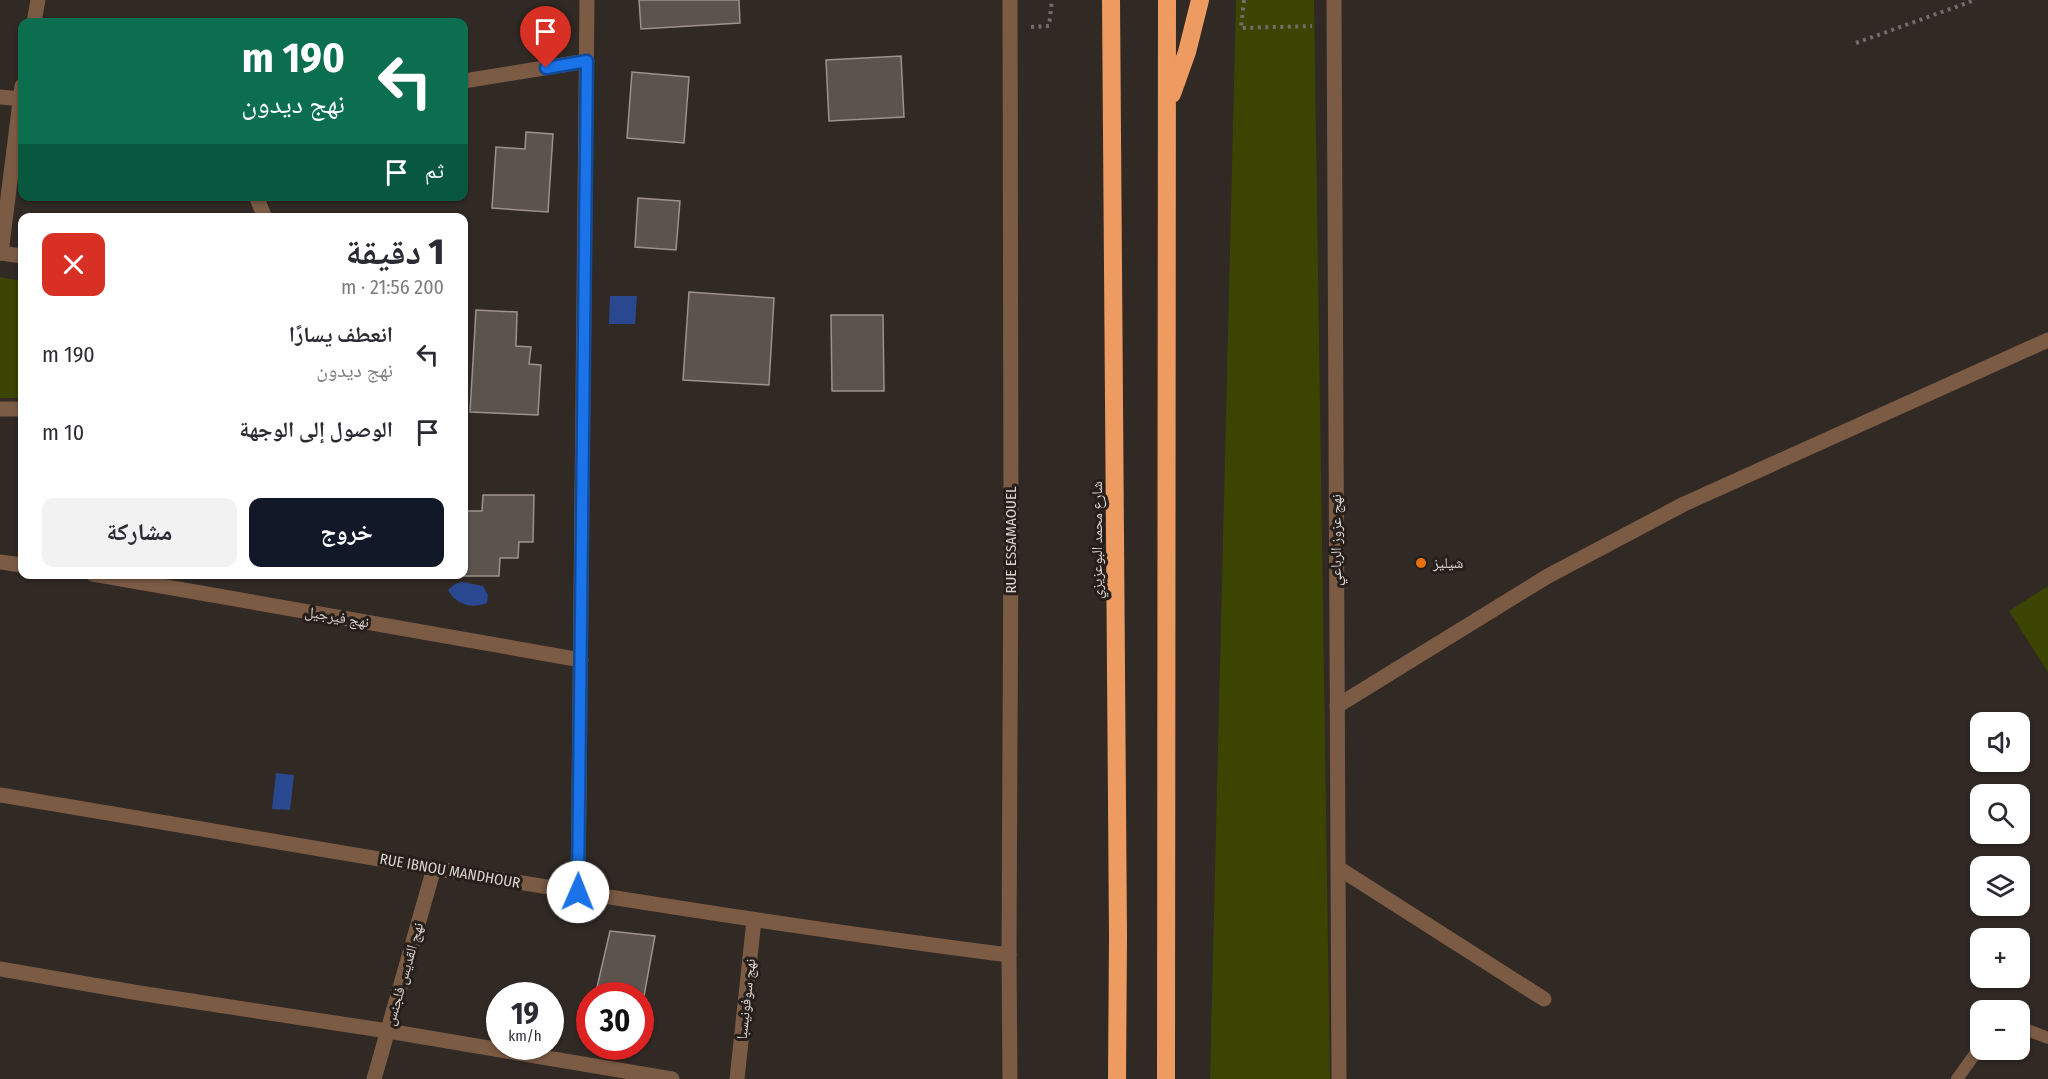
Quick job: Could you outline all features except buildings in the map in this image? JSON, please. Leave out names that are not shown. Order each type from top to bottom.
[{"type":"highway","name":"شارع محمد البوعزيزي","points":[[1111,0],[1117,1079]]},
{"type":"highway","points":[[1166,1079],[1167,0]]},
{"type":"highway","points":[[1168,107],[1187,52],[1200,0]]},
{"type":"street","points":[[35,18],[38,0]]},
{"type":"street","points":[[578,892],[588,0]]},
{"type":"street","name":"RUE ESSAMAOUEL","points":[[1010,0],[1010,1079]]},
{"type":"street","name":"نهج عزوز الرباعي","points":[[1334,0],[1337,706],[1340,869],[1339,1079]]},
{"type":"street","points":[[468,80],[587,61]]},
{"type":"street","points":[[0,98],[18,96]]},
{"type":"street","points":[[18,124],[0,253],[18,255]]},
{"type":"street","points":[[1337,706],[1548,576],[1674,508],[2048,340]]},
{"type":"street","points":[[0,409],[18,409]]},
{"type":"street","points":[[0,561],[18,564]]},
{"type":"street","name":"نهج فيرجيل","points":[[136,579],[581,660]]},
{"type":"street","name":"RUE IBNOU MANDHOUR","points":[[0,795],[754,920],[1009,955]]},
{"type":"street","name":"نهج القديس فلجنس","points":[[374,1079],[434,868]]},
{"type":"street","points":[[1340,869],[1544,999]]},
{"type":"street","name":"نهج سوفونيسبا","points":[[737,1079],[754,920]]},
{"type":"street","points":[[0,969],[672,1079]]},
{"type":"lane","points":[[2030,1031],[2048,1038]]},
{"type":"lane","points":[[1957,1079],[1971,1060]]},
{"type":"path","points":[[1049,26],[1052,0]]},
{"type":"path","points":[[1244,0],[1241,28],[1334,25]]},
{"type":"path","points":[[1856,43],[1975,0]]},
{"type":"green space","points":[[1236,0],[1314,0],[1330,1079],[1210,1079]]},
{"type":"green space","points":[[0,277],[18,280],[18,398],[0,398]]},
{"type":"green space","points":[[2048,586],[2048,672],[2009,611]]},
{"type":"water","points":[[610,296],[637,296],[635,324],[609,324]]},
{"type":"water","points":[[462,582],[483,586],[488,595],[487,603],[476,606],[455,599],[448,590]]},
{"type":"water","points":[[276,773],[294,775],[290,810],[272,809]]},
{"type":"place","name":"شيليز","points":[[1421,563]]},
{"type":"route","points":[[546,68],[587,61],[578,892]]}]
